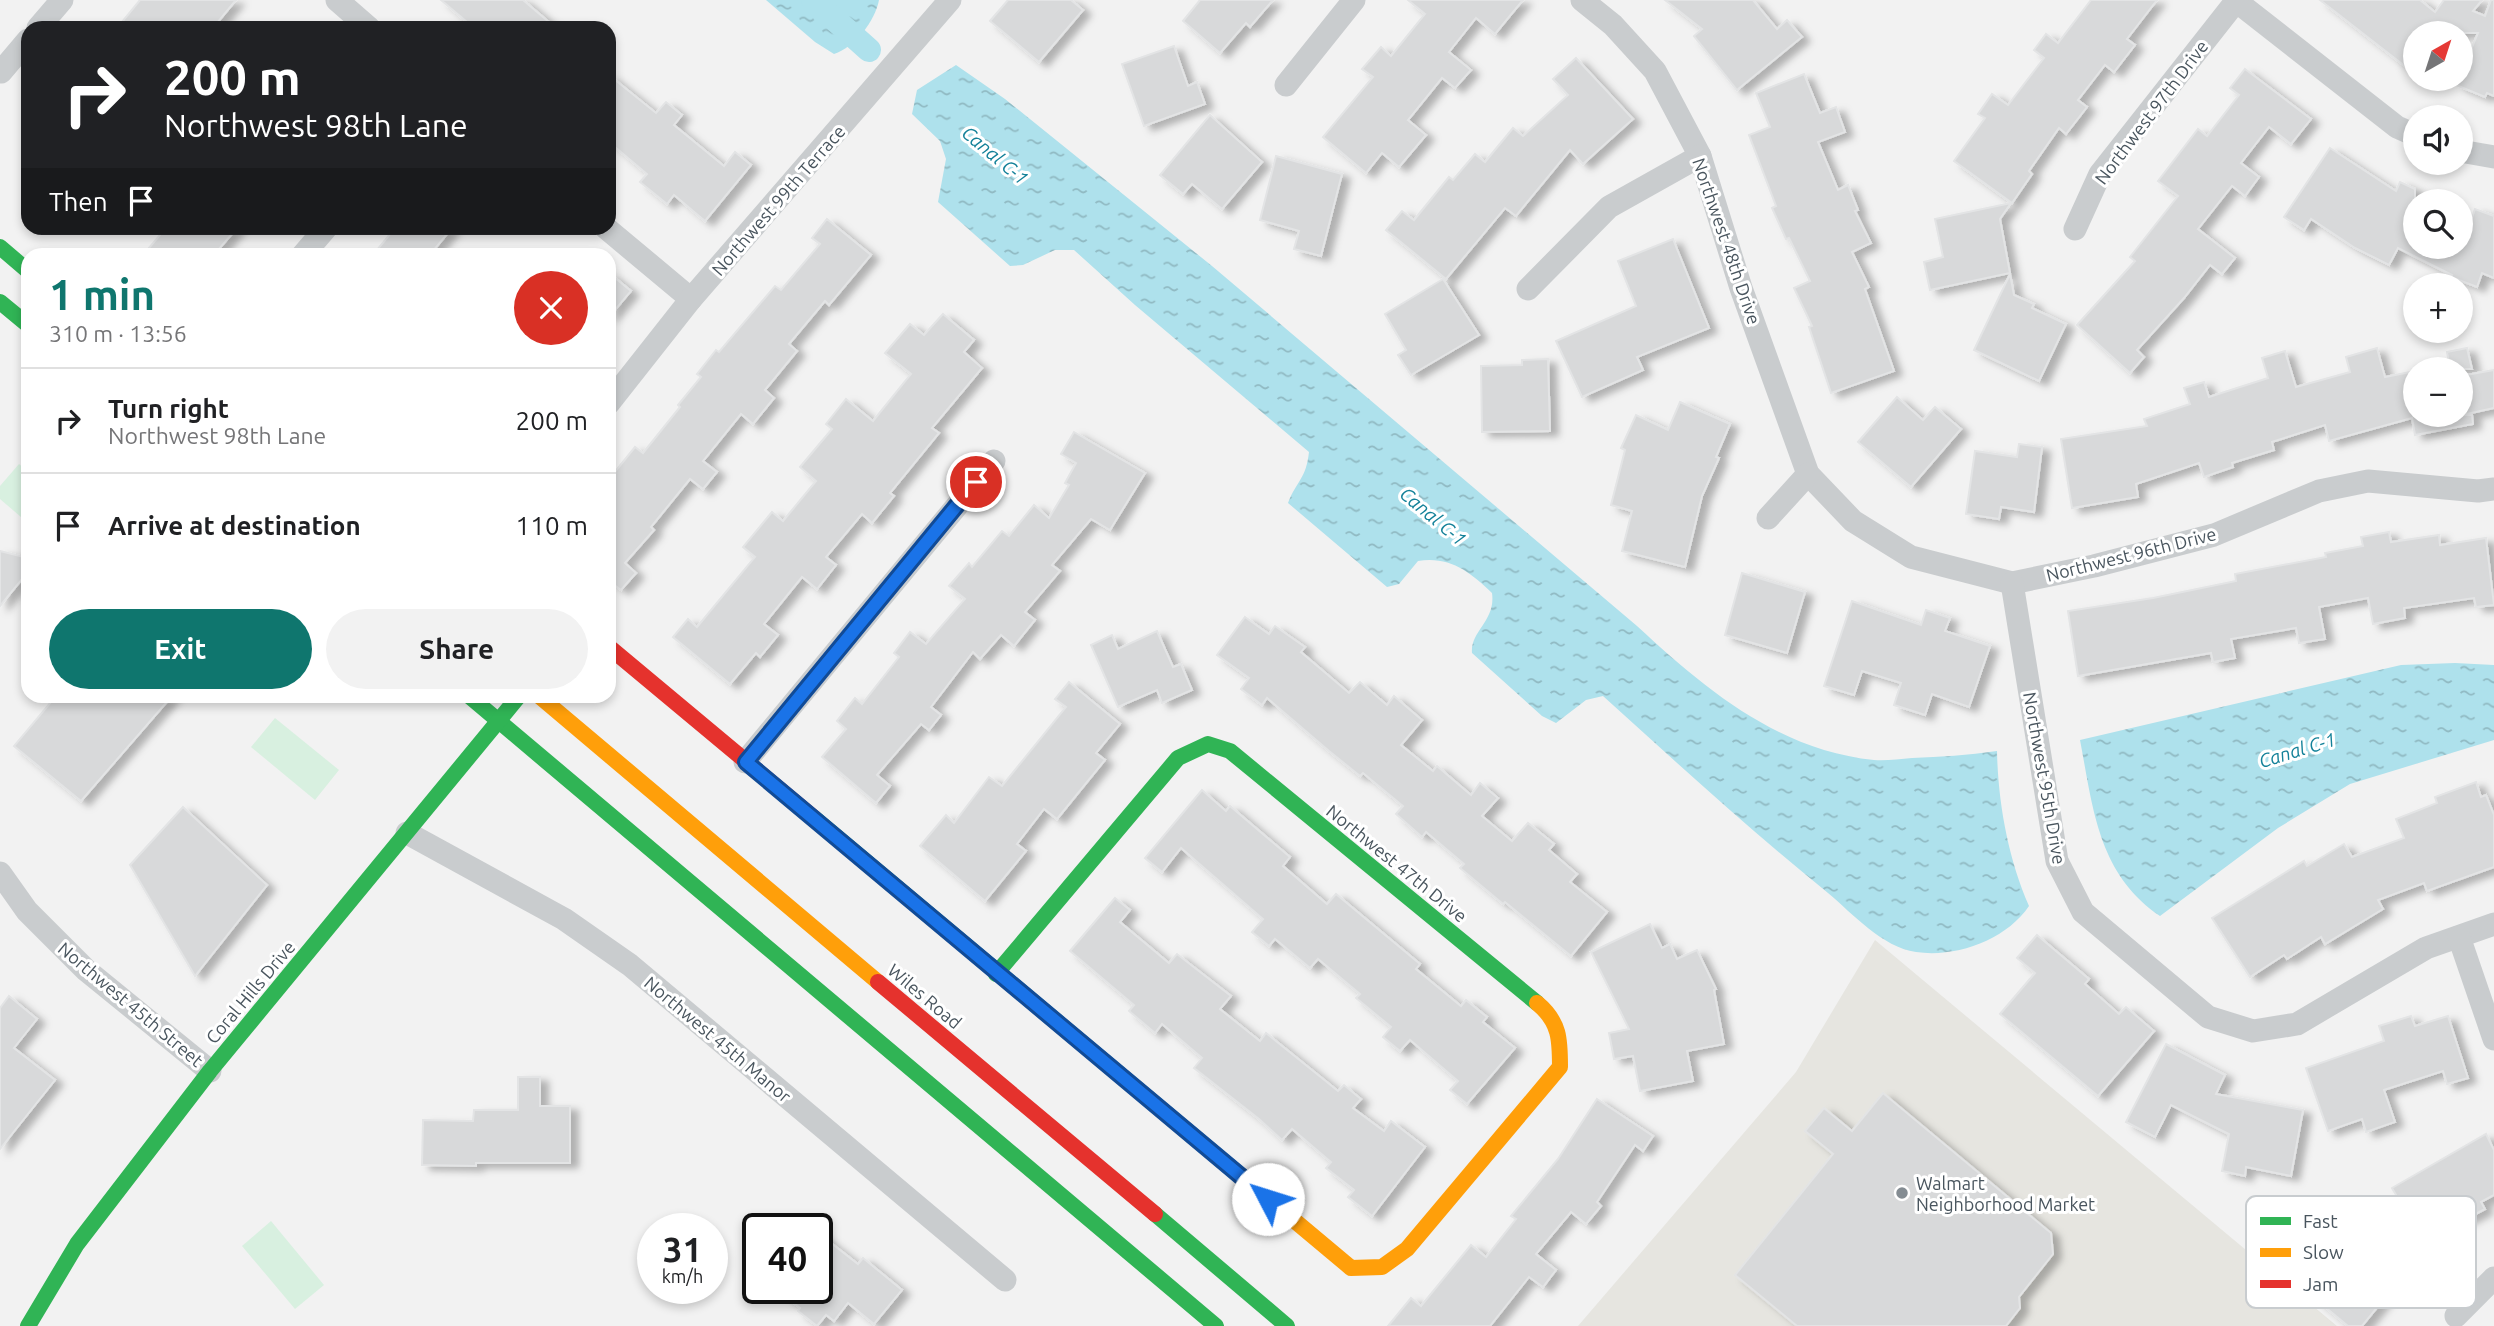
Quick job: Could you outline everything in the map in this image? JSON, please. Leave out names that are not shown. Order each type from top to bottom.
[{"type":"street","points":[[44,21],[62,0]]},
{"type":"street","points":[[337,0],[361,21]]},
{"type":"street","name":"Northwest 99th Terrace","points":[[616,394],[691,299],[950,0]]},
{"type":"street","points":[[1286,85],[1354,0]]},
{"type":"street","name":"Northwest 48th Drive","points":[[1582,0],[1613,24],[1655,71],[1700,156],[1741,288],[1808,474],[1853,522],[1911,557],[2012,583]]},
{"type":"street","points":[[2237,0],[2403,130]]},
{"type":"street","name":"Northwest 97th Drive","points":[[2075,229],[2100,174],[2237,0]]},
{"type":"street","points":[[1,72],[21,48]]},
{"type":"street","points":[[2473,154],[2494,158]]},
{"type":"street","points":[[1528,289],[1609,208],[1700,156]]},
{"type":"street","points":[[614,235],[691,299]]},
{"type":"street","points":[[0,247],[21,265]]},
{"type":"street","points":[[0,302],[21,315]]},
{"type":"street","points":[[746,762],[993,461]]},
{"type":"street","points":[[1768,518],[1808,474]]},
{"type":"street","name":"Northwest 96th Drive","points":[[2012,583],[2094,566],[2214,535],[2319,491],[2368,481],[2478,491],[2494,488]]},
{"type":"street","name":"Northwest 95th Drive","points":[[2012,583],[2057,860],[2083,912],[2208,1017],[2253,1031],[2297,1024],[2427,948],[2494,925]]},
{"type":"street","points":[[616,653],[996,974]]},
{"type":"street","points":[[477,703],[992,1130],[1216,1326]]},
{"type":"street","name":"Coral Hills Drive","points":[[28,1326],[77,1244],[210,1071],[514,703]]},
{"type":"street","name":"Wiles Road","points":[[547,703],[1015,1104],[1287,1326]]},
{"type":"street","name":"Northwest 47th Drive","points":[[1208,744],[1230,751],[1547,1011],[1560,1037],[1559,1066],[1408,1249],[1382,1267],[1351,1268],[996,974],[1178,758],[1208,744]]},
{"type":"street","name":"Northwest 45th Manor","points":[[407,833],[564,919],[630,965],[1005,1280]]},
{"type":"street","name":"Northwest 45th Street","points":[[0,873],[27,911],[86,970],[210,1071]]},
{"type":"street","points":[[2459,937],[2494,1039]]},
{"type":"street","points":[[2476,1296],[2494,1278]]},
{"type":"street","points":[[2456,1316],[2464,1308]]},
{"type":"shaded area","points":[[1875,940],[2246,1250],[2246,1308],[2315,1308],[2337,1326],[1578,1326],[1796,1072]]},
{"type":"green space","points":[[19,464],[21,466],[21,517],[0,499],[0,486]]},
{"type":"green space","points":[[275,718],[339,770],[315,800],[251,747]]},
{"type":"green space","points":[[271,1221],[324,1285],[295,1309],[242,1246]]},
{"type":"water","points":[[766,0],[879,0],[863,32],[849,46],[834,54],[815,42]]},
{"type":"water","points":[[956,65],[1005,99],[1212,266],[1689,672],[1745,713],[1806,744],[1839,754],[1874,760],[1997,751],[1999,790],[2006,830],[2015,869],[2029,906],[2007,928],[1979,944],[1947,952],[1916,952],[1903,949],[1880,937],[1858,920],[1742,821],[1603,696],[1586,700],[1556,723],[1542,716],[1472,653],[1472,645],[1492,603],[1492,593],[1476,578],[1450,563],[1418,561],[1399,584],[1387,587],[1288,503],[1303,474],[1309,452],[1074,250],[1055,250],[1023,265],[1010,266],[938,202],[946,159],[940,141],[912,114],[917,90]]},
{"type":"water","points":[[2401,665],[2494,665],[2494,740],[2350,784],[2278,828],[2160,916],[2139,899],[2123,880],[2102,838],[2089,790],[2080,740]]},
{"type":"building","points":[[140,0],[236,0],[219,21],[123,21]]},
{"type":"building","points":[[441,0],[523,0],[548,21],[466,21]]},
{"type":"building","points":[[1008,0],[1071,0],[1083,10],[1039,62],[990,21]]},
{"type":"building","points":[[1200,0],[1273,0],[1250,27],[1246,23],[1220,53],[1183,21]]},
{"type":"building","points":[[1408,0],[1523,0],[1495,34],[1476,18],[1449,52],[1471,70],[1455,88],[1442,78],[1408,120],[1426,135],[1399,167],[1382,153],[1366,173],[1323,137],[1373,77],[1362,69],[1381,47],[1391,56],[1425,14]]},
{"type":"building","points":[[1665,0],[1753,0],[1777,29],[1787,20],[1802,37],[1737,90],[1694,36],[1702,29]]},
{"type":"building","points":[[2091,0],[2157,0],[2127,39],[2135,45],[2114,72],[2105,65],[2078,100],[2087,107],[2066,134],[2059,128],[2029,171],[2032,174],[2012,203],[1954,161],[1985,118],[1978,114],[1992,94],[2008,105],[2044,58],[2034,50],[2046,34],[2058,43]]},
{"type":"building","points":[[2320,0],[2420,0],[2435,12],[2444,0],[2482,0],[2473,11],[2485,16],[2491,0],[2494,0],[2494,96],[2487,93],[2485,97],[2470,91],[2473,91],[2473,45],[2478,33],[2473,33],[2473,21],[2403,21],[2403,65]]},
{"type":"building","points":[[1174,46],[1188,86],[1197,82],[1205,104],[1144,126],[1122,64]]},
{"type":"building","points":[[1576,58],[1633,119],[1583,164],[1570,150],[1516,216],[1505,208],[1446,279],[1386,230],[1402,211],[1414,220],[1449,177],[1453,180],[1475,154],[1485,162],[1513,128],[1523,136],[1568,95],[1553,79]]},
{"type":"building","points":[[2245,69],[2311,119],[2291,144],[2269,127],[2241,163],[2259,177],[2245,196],[2232,186],[2198,229],[2235,258],[2222,274],[2210,265],[2137,350],[2144,357],[2130,373],[2077,325],[2135,261],[2130,257],[2178,196],[2158,181],[2198,129],[2207,136],[2239,95],[2230,88]]},
{"type":"building","points":[[1804,74],[1820,113],[1836,107],[1845,132],[1818,142],[1838,190],[1848,185],[1858,210],[1855,211],[1871,243],[1852,252],[1869,287],[1865,289],[1894,371],[1831,393],[1809,327],[1812,326],[1794,288],[1810,281],[1772,208],[1776,206],[1749,135],[1770,127],[1756,93]]},
{"type":"building","points":[[616,81],[656,113],[666,102],[682,115],[674,125],[724,166],[735,152],[751,165],[705,221],[674,195],[667,204],[640,182],[647,174],[616,148]]},
{"type":"building","points":[[1210,115],[1262,162],[1222,209],[1192,184],[1183,194],[1160,175]]},
{"type":"building","points":[[2330,148],[2396,191],[2400,182],[2415,189],[2403,189],[2403,250],[2398,248],[2389,265],[2355,248],[2311,219],[2304,230],[2284,217]]},
{"type":"building","points":[[1276,156],[1342,174],[1321,256],[1294,249],[1299,231],[1260,220]]},
{"type":"building","points":[[2011,203],[2000,219],[2010,273],[1930,290],[1924,262],[1943,257],[1935,219]]},
{"type":"building","points":[[2475,209],[2494,216],[2494,278],[2482,273],[2477,287],[2473,285],[2473,273],[2448,273],[2420,259],[2473,259]]},
{"type":"building","points":[[827,219],[871,255],[829,305],[825,301],[789,344],[797,351],[765,390],[774,398],[753,424],[741,414],[703,461],[717,472],[703,489],[690,479],[651,527],[654,530],[625,563],[636,573],[621,590],[616,586],[616,470],[635,447],[643,453],[680,407],[678,405],[701,377],[697,374],[716,350],[719,352],[775,286],[781,290],[820,244],[812,238]]},
{"type":"building","points":[[160,235],[231,235],[220,248],[149,248]]},
{"type":"building","points":[[389,235],[446,235],[436,248],[379,248]]},
{"type":"building","points":[[1673,239],[1709,328],[1637,357],[1643,370],[1582,397],[1556,341],[1636,306],[1618,261]]},
{"type":"building","points":[[2010,274],[2014,295],[2034,304],[2032,308],[2066,324],[2039,381],[1974,350]]},
{"type":"building","points":[[616,279],[631,291],[616,309]]},
{"type":"building","points":[[1443,279],[1479,335],[1411,375],[1398,355],[1406,350],[1385,314]]},
{"type":"building","points":[[943,314],[974,340],[964,352],[982,368],[932,428],[939,433],[890,493],[894,496],[872,523],[862,514],[826,557],[836,565],[817,589],[802,577],[764,624],[778,635],[760,657],[756,653],[730,684],[673,637],[688,619],[697,627],[755,557],[743,547],[772,512],[783,521],[816,481],[800,467],[832,429],[826,424],[846,399],[873,421],[911,374],[885,353],[910,324],[924,335]]},
{"type":"building","points":[[2377,348],[2385,377],[2403,373],[2403,420],[2329,441],[2325,425],[2272,442],[2274,450],[2232,463],[2233,467],[2204,477],[2199,463],[2136,484],[2138,497],[2072,508],[2061,439],[2147,426],[2144,419],[2190,404],[2184,388],[2204,382],[2209,397],[2268,378],[2262,358],[2285,351],[2296,387],[2350,372],[2346,357]]},
{"type":"building","points":[[2467,348],[2469,357],[2448,357],[2447,352]]},
{"type":"building","points":[[1548,359],[1550,431],[1482,432],[1481,366],[1522,365],[1522,360]]},
{"type":"building","points":[[2494,370],[2494,408],[2473,413],[2473,374]]},
{"type":"building","points":[[1897,397],[1923,420],[1935,407],[1961,429],[1911,487],[1858,442]]},
{"type":"building","points":[[1680,402],[1730,424],[1702,496],[1685,567],[1622,551],[1632,511],[1611,505],[1625,450],[1621,448],[1636,415],[1668,430]]},
{"type":"building","points":[[2414,427],[2457,427],[2415,435]]},
{"type":"building","points":[[1074,432],[1145,473],[1110,530],[1091,519],[1052,565],[1060,571],[1025,612],[1035,620],[1014,646],[1001,635],[980,659],[973,652],[931,707],[941,715],[929,730],[921,724],[877,775],[890,786],[876,803],[822,757],[846,729],[837,721],[855,698],[862,704],[899,657],[894,653],[910,632],[926,644],[965,599],[949,586],[969,563],[972,567],[1002,531],[1009,536],[1034,505],[1049,518],[1069,485],[1065,483],[1076,463],[1061,454]]},
{"type":"building","points":[[2019,444],[2042,447],[2034,512],[2001,507],[1999,519],[1966,514],[1975,451],[2017,457]]},
{"type":"building","points":[[2389,532],[2391,542],[2439,535],[2440,545],[2486,538],[2494,605],[2476,607],[2474,598],[2404,608],[2405,618],[2373,624],[2368,598],[2319,607],[2325,639],[2299,643],[2296,628],[2231,639],[2235,658],[2213,662],[2211,653],[2078,676],[2068,611],[2153,598],[2236,581],[2235,574],[2326,557],[2325,553],[2363,546],[2361,537]]},
{"type":"building","points":[[0,551],[21,556],[21,580],[0,606]]},
{"type":"building","points":[[1742,573],[1805,592],[1787,653],[1725,635]]},
{"type":"building","points":[[1852,601],[1921,625],[1926,610],[1950,618],[1945,631],[1990,646],[1969,707],[1932,694],[1925,715],[1894,705],[1901,683],[1862,671],[1854,695],[1824,686]]},
{"type":"building","points":[[1245,617],[1269,634],[1275,626],[1305,647],[1301,652],[1349,693],[1360,682],[1387,705],[1394,696],[1422,720],[1401,745],[1433,771],[1437,766],[1471,795],[1480,783],[1498,798],[1482,816],[1512,841],[1528,823],[1554,844],[1549,850],[1577,874],[1570,882],[1607,912],[1571,956],[1460,868],[1464,864],[1426,832],[1422,837],[1396,814],[1403,806],[1363,773],[1360,776],[1267,698],[1262,705],[1241,689],[1249,678],[1217,655]]},
{"type":"building","points":[[1157,631],[1173,667],[1181,664],[1192,690],[1162,703],[1157,690],[1118,707],[1091,645],[1112,635],[1118,649]]},
{"type":"building","points":[[1069,682],[1120,724],[1096,753],[1105,760],[1057,819],[1044,809],[1017,844],[1026,851],[985,901],[920,846],[946,815],[954,823],[989,777],[1002,786],[1066,707],[1055,699]]},
{"type":"building","points":[[50,703],[166,703],[81,801],[14,746]]},
{"type":"building","points":[[2476,782],[2481,797],[2486,795],[2494,815],[2494,867],[2427,891],[2424,883],[2378,900],[2383,909],[2325,944],[2321,937],[2287,959],[2284,955],[2250,977],[2212,918],[2304,861],[2307,866],[2344,844],[2352,857],[2404,838],[2396,819],[2437,803],[2435,797]]},
{"type":"building","points":[[1202,790],[1226,811],[1230,806],[1290,857],[1283,866],[1327,904],[1336,894],[1420,964],[1416,969],[1461,1006],[1466,1000],[1487,1017],[1483,1022],[1515,1048],[1467,1104],[1450,1090],[1458,1081],[1410,1040],[1400,1051],[1383,1037],[1391,1027],[1356,998],[1360,994],[1318,959],[1310,968],[1275,939],[1269,946],[1252,932],[1263,919],[1181,848],[1162,872],[1145,858]]},
{"type":"building","points":[[183,807],[267,885],[195,976],[130,865]]},
{"type":"building","points":[[1115,898],[1130,910],[1120,922],[1169,963],[1177,954],[1231,996],[1220,1009],[1260,1041],[1266,1033],[1338,1091],[1344,1085],[1361,1099],[1353,1108],[1384,1131],[1391,1121],[1425,1147],[1372,1216],[1348,1197],[1354,1190],[1326,1168],[1331,1162],[1292,1129],[1282,1140],[1194,1068],[1202,1058],[1162,1024],[1155,1033],[1129,1011],[1134,1005],[1070,951]]},
{"type":"building","points":[[1650,924],[1662,948],[1670,944],[1677,959],[1697,950],[1716,989],[1714,990],[1724,1044],[1687,1051],[1693,1081],[1640,1091],[1633,1056],[1614,1059],[1609,1033],[1629,1029],[1591,952]]},
{"type":"building","points":[[2037,935],[2089,979],[2085,984],[2119,1014],[2126,1007],[2154,1031],[2098,1096],[2000,1014],[2035,973],[2017,958]]},
{"type":"building","points":[[9,996],[37,1019],[14,1048],[55,1080],[0,1149],[0,1008]]},
{"type":"building","points":[[2411,1016],[2415,1026],[2448,1016],[2468,1078],[2447,1084],[2443,1071],[2384,1090],[2395,1122],[2366,1132],[2362,1119],[2328,1131],[2306,1068],[2384,1041],[2379,1026]]},
{"type":"building","points":[[2166,1044],[2225,1075],[2216,1094],[2303,1110],[2291,1176],[2246,1167],[2245,1176],[2222,1171],[2229,1134],[2171,1105],[2155,1137],[2126,1122]]},
{"type":"building","points":[[518,1077],[540,1077],[540,1106],[570,1106],[570,1163],[422,1165],[423,1120],[473,1121],[474,1110],[518,1110]]},
{"type":"building","name":"Walmart Neighborhood Market","points":[[1883,1093],[2051,1233],[2053,1254],[2019,1297],[2020,1308],[2006,1326],[1797,1326],[1735,1275],[1833,1154],[1805,1131],[1824,1108],[1852,1131]]},
{"type":"building","points":[[1597,1099],[1653,1136],[1643,1151],[1635,1145],[1597,1202],[1601,1206],[1586,1224],[1571,1212],[1536,1254],[1556,1270],[1543,1287],[1529,1277],[1490,1326],[1388,1326],[1411,1298],[1421,1306],[1471,1245],[1486,1257],[1516,1219],[1511,1216],[1558,1159]]},
{"type":"building","points":[[2486,1134],[2494,1150],[2494,1195],[2481,1202],[2485,1209],[2476,1214],[2476,1196],[2397,1196],[2392,1188]]},
{"type":"building","points":[[833,1244],[858,1264],[863,1258],[902,1290],[874,1324],[848,1303],[834,1321],[826,1315],[817,1326],[798,1311],[800,1308],[795,1304],[833,1304]]},
{"type":"building","points":[[2326,1308],[2377,1308],[2362,1326],[2348,1326]]},
{"type":"waterway","name":"Canal C-1","points":[[813,0],[869,50]]},
{"type":"traffic: fast","points":[[0,247],[21,265]]},
{"type":"traffic: fast","points":[[0,302],[21,319]]},
{"type":"traffic: fast","points":[[477,703],[1216,1326]]},
{"type":"traffic: fast","points":[[28,1326],[77,1244],[210,1071],[513,703]]},
{"type":"traffic: fast","points":[[996,974],[1178,758],[1208,744],[1230,751],[1537,1003]]},
{"type":"traffic: fast","points":[[814,818],[1283,1211]]},
{"type":"traffic: fast","points":[[1155,1214],[1287,1326]]},
{"type":"traffic: slow","points":[[547,703],[878,982]]},
{"type":"traffic: slow","points":[[1283,1211],[1351,1268],[1382,1267],[1407,1249],[1560,1067],[1557,1032],[1550,1017],[1537,1003]]},
{"type":"traffic: jam","points":[[616,653],[814,818]]},
{"type":"traffic: jam","points":[[878,982],[1155,1214]]},
{"type":"place","name":"Walmart Neighborhood Market","points":[[1902,1193]]},
{"type":"route","points":[[976,482],[746,762],[1268,1199]]}]
